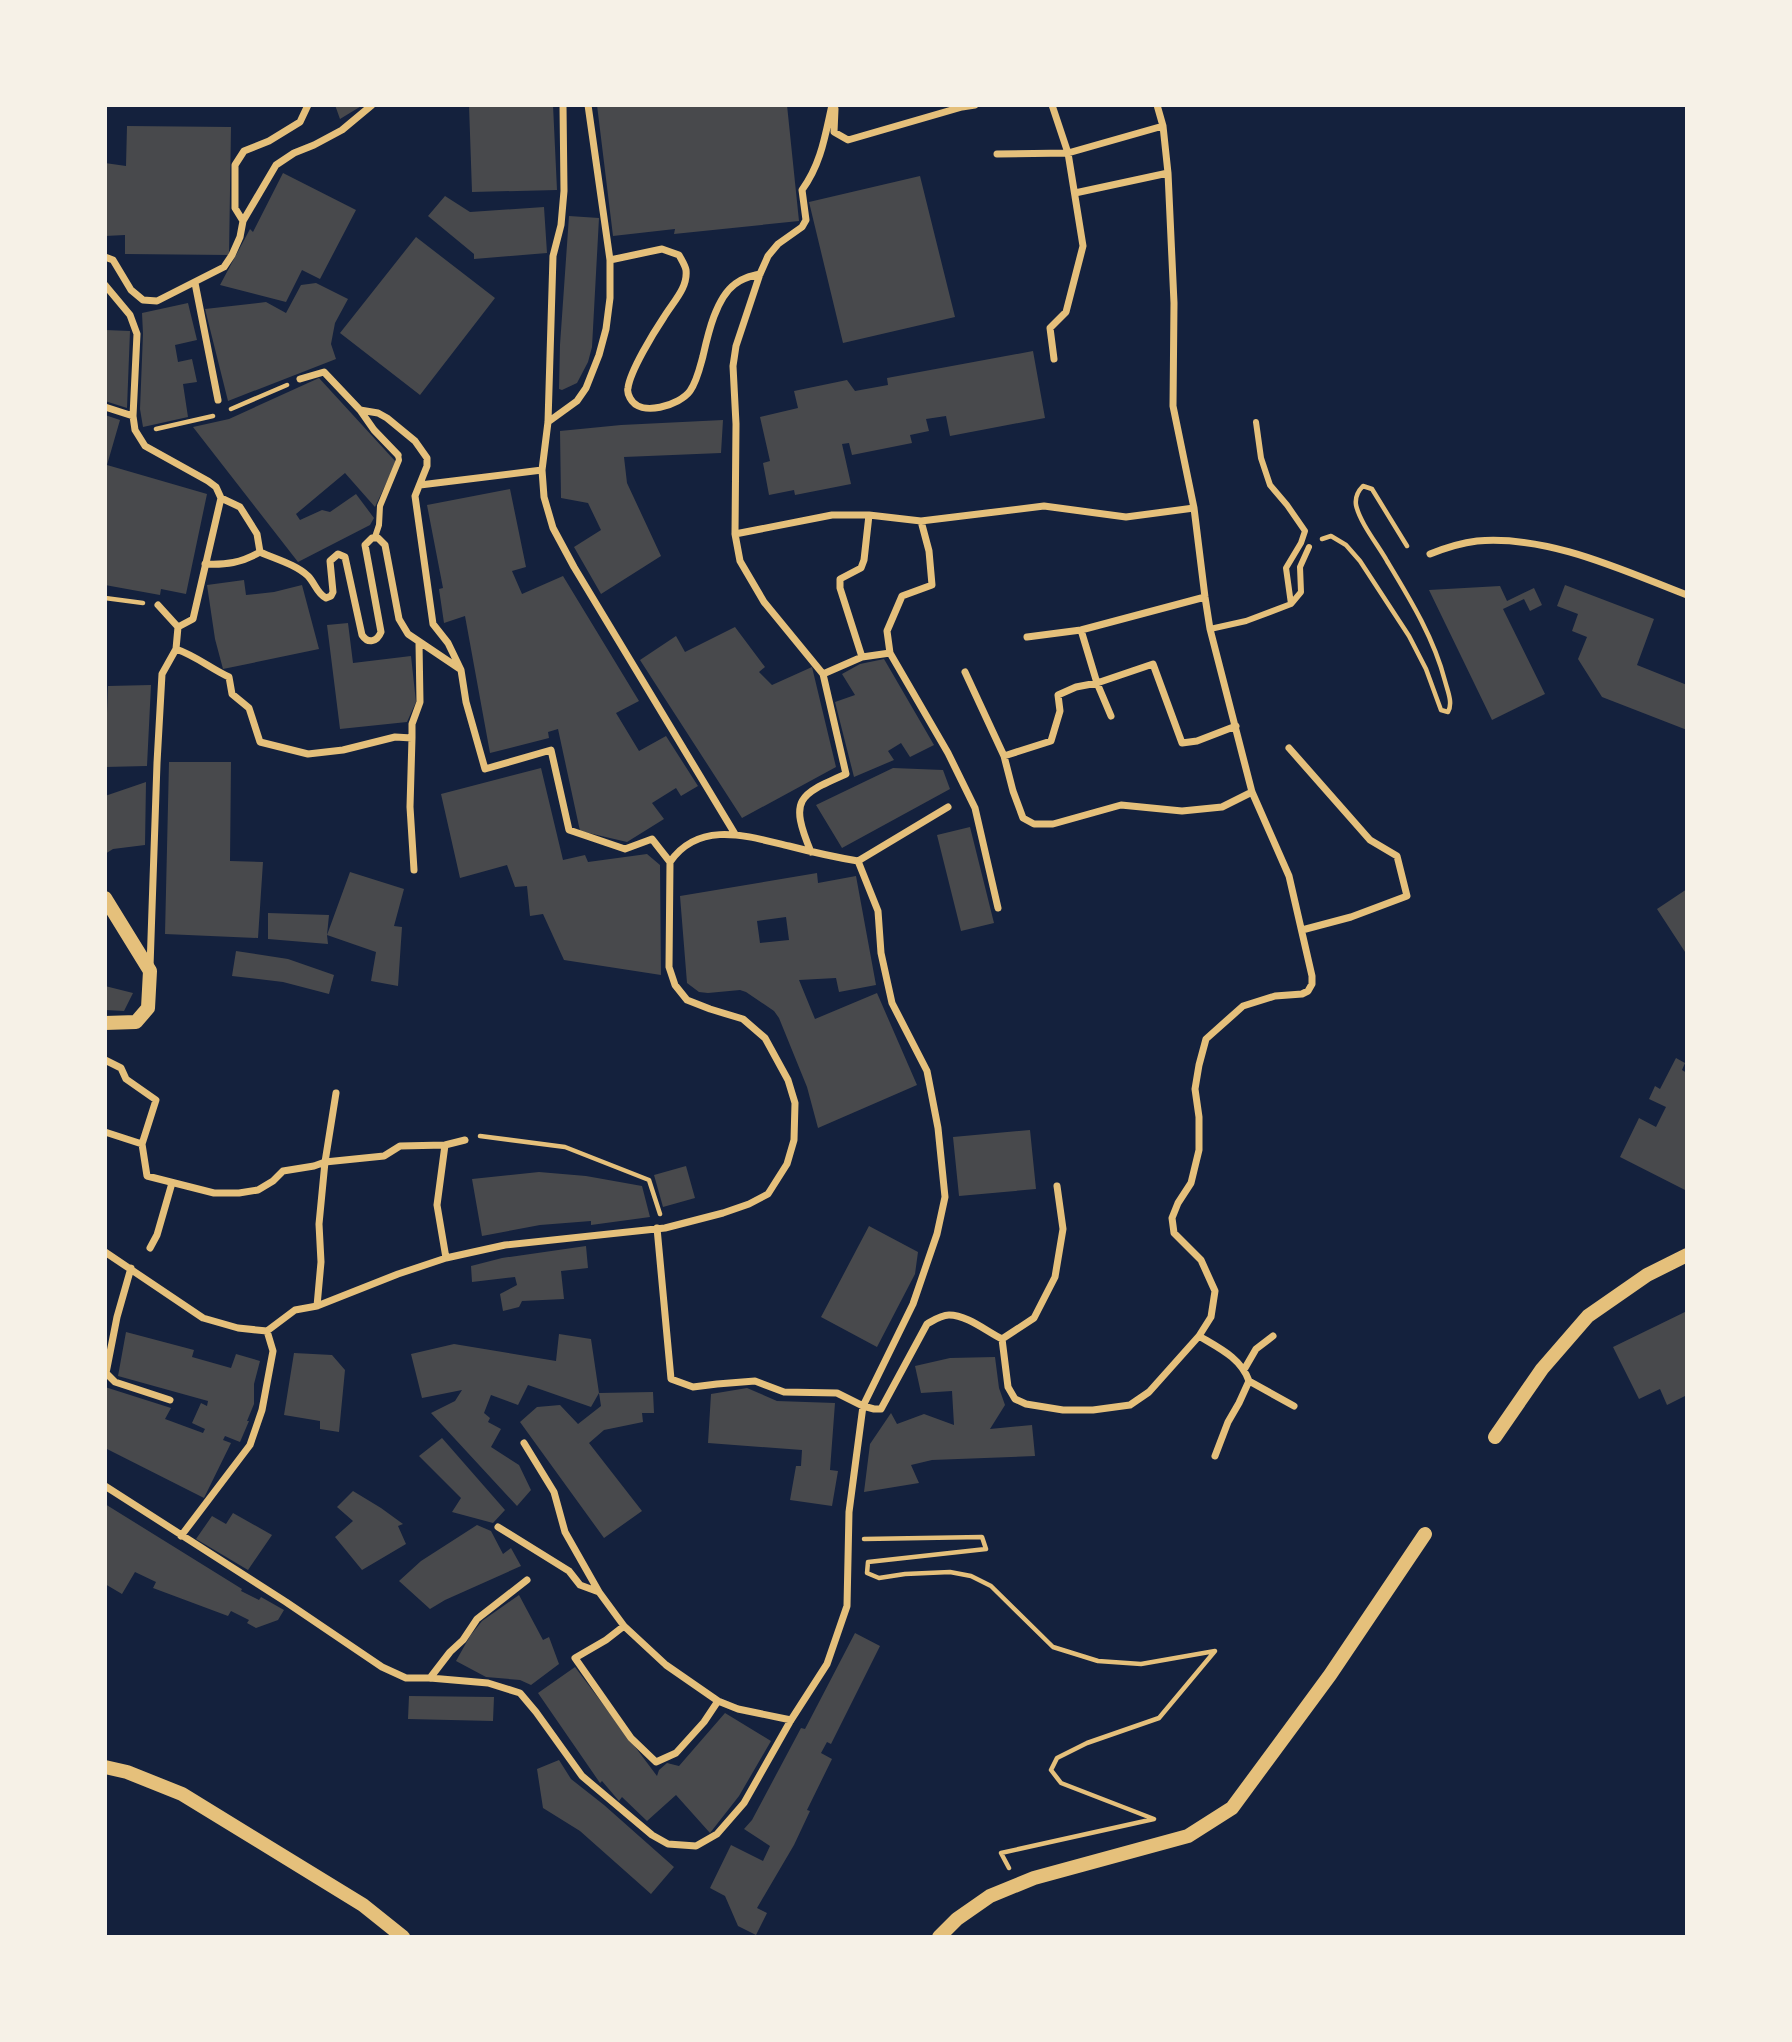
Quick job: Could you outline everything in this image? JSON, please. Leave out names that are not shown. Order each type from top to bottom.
[{"type":"main road","points":[[105,898],[150,971],[148,1009],[136,1022],[105,1023]]},
{"type":"main road","points":[[1495,1437],[1542,1369],[1588,1317],[1647,1275],[1687,1255]]},
{"type":"main road","points":[[939,1937],[957,1919],[990,1896],[1034,1878],[1188,1836],[1232,1808],[1330,1675],[1425,1534]]},
{"type":"main road","points":[[105,1767],[127,1772],[182,1794],[363,1905],[403,1937]]},
{"type":"street","points":[[243,220],[235,208],[235,165],[244,151],[269,141],[300,122],[308,105]]},
{"type":"street","points":[[105,257],[113,260],[131,290],[142,300],[157,301],[224,267],[240,237],[243,220],[276,165],[294,153],[342,130],[372,105]]},
{"type":"street","points":[[562,105],[564,191],[561,225],[552,256],[548,422],[542,470],[544,497],[553,528],[573,568],[735,834]]},
{"type":"street","points":[[548,422],[577,401],[586,388],[606,329],[610,298],[610,260],[587,105]]},
{"type":"street","points":[[834,105],[834,132],[848,140],[975,105]]},
{"type":"street","points":[[811,852],[802,830],[799,812],[801,803],[812,789],[846,774],[823,674],[764,602],[740,561],[735,534],[736,424],[733,366],[736,346],[768,257],[778,244],[802,227],[806,220],[802,190],[818,164],[834,105]]},
{"type":"street","points":[[1052,105],[1068,153],[1083,246],[1066,312],[1050,328],[1054,359]]},
{"type":"street","points":[[1002,1339],[1008,1387],[1015,1399],[1026,1404],[1063,1410],[1093,1410],[1130,1405],[1149,1392],[1199,1336],[1210,1317],[1214,1291],[1201,1260],[1174,1233],[1172,1218],[1191,1183],[1199,1150],[1199,1117],[1195,1088],[1206,1039],[1243,1006],[1275,996],[1302,994],[1308,991],[1312,984],[1289,876],[1252,792],[1210,629],[1194,508],[1173,406],[1174,303],[1168,173],[1163,126],[1157,105]]},
{"type":"street","points":[[998,154],[1068,153],[1163,126]]},
{"type":"street","points":[[1075,193],[1168,173]]},
{"type":"street","points":[[610,260],[662,249],[679,255],[686,268],[684,288],[657,329],[627,390],[631,401],[641,408],[659,409],[690,392],[718,306],[733,285],[760,274]]},
{"type":"street","points":[[195,283],[218,400]]},
{"type":"street","points":[[105,285],[130,315],[137,334],[133,416],[135,430],[145,446],[208,481],[216,487],[221,498],[193,619],[178,627]]},
{"type":"street","points":[[300,379],[324,372],[398,455],[399,460],[380,506],[375,537]]},
{"type":"street","points":[[105,407],[133,416]]},
{"type":"street","points":[[360,410],[378,413],[387,418],[415,441],[427,458],[427,466],[415,496],[433,624],[448,643],[461,670],[466,702],[485,769],[551,750],[569,830],[625,849],[652,839],[670,862]]},
{"type":"street","points":[[1256,422],[1261,458],[1270,485],[1305,531],[1286,568],[1291,604]]},
{"type":"street","points":[[420,485],[542,470]]},
{"type":"street","points":[[221,498],[240,507],[257,534],[260,552]]},
{"type":"street","points":[[735,534],[832,514],[921,521],[1044,506],[1126,517],[1194,508]]},
{"type":"street","points":[[862,657],[840,588],[840,579],[861,568],[869,515]]},
{"type":"street","points":[[921,521],[929,551],[932,585],[902,596],[887,631],[890,653],[948,753],[975,808],[998,908]]},
{"type":"street","points":[[260,552],[307,575],[320,595],[326,598],[333,592],[330,561],[336,555],[345,557],[362,635],[366,640],[372,641],[378,638],[381,632],[365,545],[369,539],[375,537],[381,540],[385,545],[399,620],[408,634],[419,643],[461,670]]},
{"type":"street","points":[[1430,554],[1454,545],[1478,541],[1546,547],[1584,557],[1687,595]]},
{"type":"street","points":[[1210,629],[1246,621],[1291,604],[1301,592],[1300,567],[1309,547]]},
{"type":"street","points":[[205,564],[227,565],[246,560],[260,552]]},
{"type":"street","points":[[1027,637],[1081,630],[1205,597]]},
{"type":"street","points":[[150,971],[162,674],[176,649],[178,627],[158,605]]},
{"type":"street","points":[[1081,630],[1097,683],[1111,716]]},
{"type":"street","points":[[414,870],[410,807],[412,724],[420,702],[419,643]]},
{"type":"street","points":[[176,649],[197,657],[229,677],[232,694],[248,708],[260,742],[308,754],[343,750],[395,737],[412,738]]},
{"type":"street","points":[[823,674],[862,657],[890,653]]},
{"type":"street","points":[[1004,756],[1051,741],[1060,711],[1058,695],[1153,664],[1182,743],[1198,741],[1236,726]]},
{"type":"street","points":[[965,672],[1004,756],[1023,818],[1034,824],[1054,824],[1121,805],[1182,811],[1222,807],[1252,792]]},
{"type":"street","points":[[1289,748],[1370,840],[1397,856],[1407,897],[1351,917],[1302,930]]},
{"type":"street","points":[[105,1251],[203,1318],[238,1328],[267,1331],[295,1310],[317,1306],[446,1258],[505,1245],[661,1228],[723,1213],[768,1194],[787,1164],[794,1140],[795,1103],[788,1080],[765,1038],[743,1019],[687,1000],[675,985],[668,967],[670,862],[678,850],[691,842],[713,835],[735,834],[858,861],[948,807]]},
{"type":"street","points":[[105,1486],[382,1667],[406,1678],[488,1683],[520,1693],[582,1776],[652,1835],[668,1844],[696,1846],[717,1834],[744,1803],[791,1720],[827,1664],[847,1606],[849,1512],[863,1406],[913,1304],[937,1234],[945,1197],[927,1071],[892,1003],[881,953],[878,911],[858,861]]},
{"type":"street","points":[[105,1059],[121,1068],[126,1079],[156,1100],[142,1144],[147,1176],[214,1193],[258,1190],[283,1171],[325,1162],[384,1156],[400,1146],[445,1145],[464,1140]]},
{"type":"street","points":[[317,1306],[321,1262],[318,1224],[336,1093]]},
{"type":"street","points":[[105,1132],[142,1144]]},
{"type":"street","points":[[445,1145],[438,1205],[446,1258]]},
{"type":"street","points":[[150,1248],[157,1235],[172,1183]]},
{"type":"street","points":[[1002,1339],[1034,1318],[1055,1277],[1063,1229],[1057,1186]]},
{"type":"street","points":[[661,1228],[671,1379],[693,1387],[755,1381],[784,1392],[837,1393],[863,1406],[881,1409],[927,1324],[949,1315],[964,1319],[1002,1339]]},
{"type":"street","points":[[131,1268],[117,1317],[106,1373],[115,1382],[170,1400]]},
{"type":"street","points":[[181,1536],[250,1446],[262,1410],[273,1351],[267,1331]]},
{"type":"street","points":[[1199,1336],[1236,1359],[1245,1368],[1249,1381],[1294,1406]]},
{"type":"street","points":[[1245,1368],[1256,1349],[1273,1336]]},
{"type":"street","points":[[1214,1456],[1249,1381]]},
{"type":"street","points":[[524,1443],[554,1492],[565,1532],[599,1592],[625,1626],[666,1665],[718,1701],[738,1709],[791,1720]]},
{"type":"street","points":[[498,1527],[569,1571],[580,1585],[599,1592]]},
{"type":"street","points":[[430,1678],[463,1640],[477,1619],[527,1580]]},
{"type":"street","points":[[625,1626],[576,1658],[631,1738],[656,1762],[676,1753],[704,1722],[718,1701]]},
{"type":"path","points":[[1309,547],[1322,538],[1331,536],[1346,545],[1360,561],[1409,636],[1426,669],[1441,710],[1448,712],[1451,708],[1450,697],[1438,656],[1406,592],[1367,528],[1356,503],[1358,491],[1363,486],[1371,489],[1408,546]]},
{"type":"path","points":[[105,598],[158,605]]},
{"type":"path","points":[[475,1135],[565,1147],[649,1180],[661,1228]]},
{"type":"path","points":[[849,1539],[982,1537],[986,1549],[868,1562],[867,1573],[878,1578],[950,1572],[971,1576],[991,1586],[1054,1647],[1098,1661],[1141,1664],[1215,1651],[1158,1718],[1087,1743],[1057,1758],[1051,1770],[1061,1783],[1154,1819],[1001,1853],[1017,1885]]},
{"type":"building","points":[[335,105],[363,105],[340,119]]},
{"type":"building","points":[[469,105],[553,105],[557,190],[472,192]]},
{"type":"building","points":[[597,105],[787,105],[799,221],[674,234],[675,229],[613,236]]},
{"type":"building","points":[[127,126],[231,127],[229,255],[125,254],[125,235],[105,236],[105,163],[126,166]]},
{"type":"building","points":[[283,173],[356,210],[320,279],[302,270],[286,302],[220,285],[250,229],[253,232]]},
{"type":"building","points":[[920,176],[955,317],[843,343],[809,202]]},
{"type":"building","points":[[445,196],[470,212],[544,207],[547,253],[474,259],[474,254],[428,216]]},
{"type":"building","points":[[569,216],[599,218],[592,347],[577,383],[562,390],[559,389],[560,345]]},
{"type":"building","points":[[416,237],[495,298],[420,395],[340,333]]},
{"type":"building","points":[[316,283],[348,299],[335,323],[331,344],[336,359],[228,401],[205,309],[266,302],[286,313],[301,285]]},
{"type":"building","points":[[188,303],[197,340],[175,345],[178,362],[192,359],[197,382],[183,384],[188,417],[143,427],[140,409],[142,313]]},
{"type":"building","points":[[105,330],[130,331],[127,408],[105,401]]},
{"type":"building","points":[[1033,351],[1045,418],[950,436],[946,416],[926,419],[929,431],[910,435],[912,443],[852,455],[849,443],[842,444],[851,484],[795,495],[794,490],[769,495],[763,463],[770,461],[760,417],[798,408],[794,391],[847,380],[855,391],[888,385],[887,378]]},
{"type":"building","points":[[319,378],[396,462],[375,507],[345,473],[296,514],[300,520],[322,510],[330,512],[356,494],[374,518],[370,525],[298,562],[193,427],[229,419]]},
{"type":"building","points":[[105,415],[120,420],[107,465],[207,494],[186,594],[161,589],[160,595],[105,585]]},
{"type":"building","points":[[723,420],[721,453],[624,457],[627,483],[661,556],[601,594],[574,547],[601,530],[588,503],[561,498],[560,431]]},
{"type":"building","points":[[510,489],[526,567],[512,571],[522,594],[563,576],[639,701],[616,713],[639,751],[666,736],[698,786],[681,796],[676,788],[652,803],[664,819],[627,842],[580,831],[558,729],[548,732],[549,738],[490,753],[465,616],[444,623],[439,589],[443,588],[427,505]]},
{"type":"building","points":[[244,580],[246,595],[302,585],[319,649],[223,669],[215,639],[207,585]]},
{"type":"building","points":[[1565,585],[1654,619],[1637,665],[1687,685],[1687,730],[1602,697],[1578,659],[1587,637],[1572,631],[1578,614],[1557,606]]},
{"type":"building","points":[[1500,586],[1507,601],[1534,588],[1542,605],[1530,611],[1524,599],[1503,609],[1545,694],[1492,720],[1429,590]]},
{"type":"building","points":[[348,623],[353,663],[411,656],[416,702],[407,722],[340,729],[327,625]]},
{"type":"building","points":[[735,627],[765,667],[759,672],[772,685],[812,667],[836,767],[742,818],[640,660],[676,636],[685,652]]},
{"type":"building","points":[[884,659],[934,745],[910,757],[901,743],[888,751],[894,760],[854,777],[835,702],[855,695],[842,674],[860,664]]},
{"type":"building","points":[[151,685],[147,766],[105,767],[108,686]]},
{"type":"building","points":[[169,762],[231,762],[230,861],[263,862],[258,938],[165,934]]},
{"type":"building","points":[[541,768],[563,860],[585,855],[588,862],[647,854],[660,865],[661,975],[564,960],[543,914],[530,916],[527,886],[515,887],[507,865],[460,878],[441,794]]},
{"type":"building","points":[[893,768],[943,770],[950,789],[842,848],[816,805]]},
{"type":"building","points":[[146,782],[145,845],[113,849],[105,854],[105,796]]},
{"type":"building","points":[[970,827],[994,923],[961,931],[937,835]]},
{"type":"building","points":[[350,872],[404,889],[394,926],[402,927],[398,986],[371,981],[376,952],[327,935]]},
{"type":"building","points":[[817,873],[818,883],[856,876],[876,985],[839,992],[836,978],[799,980],[815,1019],[877,993],[917,1085],[818,1128],[807,1087],[774,1011],[740,990],[699,992],[687,983],[680,896]],"holes":[[[786,917],[789,940],[760,943],[757,921]]]},
{"type":"building","points":[[1687,889],[1687,955],[1657,909]]},
{"type":"building","points":[[268,913],[329,915],[328,944],[268,939]]},
{"type":"building","points":[[236,951],[288,959],[334,975],[329,994],[283,982],[232,976]]},
{"type":"building","points":[[105,986],[133,993],[124,1011],[105,1010]]},
{"type":"building","points":[[1676,1058],[1685,1063],[1682,1070],[1687,1073],[1687,1191],[1620,1157],[1639,1118],[1656,1127],[1666,1107],[1649,1099],[1655,1086],[1660,1089]]},
{"type":"building","points":[[1030,1130],[1036,1189],[959,1196],[953,1137]]},
{"type":"building","points":[[686,1166],[695,1198],[663,1207],[654,1175]]},
{"type":"building","points":[[539,1172],[586,1176],[642,1186],[650,1217],[591,1225],[591,1221],[540,1225],[482,1236],[472,1179]]},
{"type":"building","points":[[869,1226],[918,1252],[915,1274],[877,1347],[821,1317]]},
{"type":"building","points":[[586,1246],[588,1268],[561,1271],[564,1299],[522,1301],[519,1307],[503,1311],[500,1294],[517,1285],[515,1277],[472,1282],[471,1266],[502,1258]]},
{"type":"building","points":[[1687,1311],[1687,1395],[1667,1405],[1660,1389],[1639,1399],[1613,1347]]},
{"type":"building","points":[[126,1332],[194,1350],[192,1357],[231,1368],[236,1354],[260,1361],[249,1421],[240,1442],[225,1436],[223,1440],[231,1443],[204,1498],[105,1448],[105,1387],[171,1408],[165,1419],[203,1433],[205,1429],[192,1423],[201,1403],[207,1406],[208,1401],[118,1376]]},
{"type":"building","points":[[559,1334],[591,1339],[599,1393],[591,1407],[528,1385],[518,1405],[491,1395],[484,1413],[490,1418],[488,1422],[501,1429],[491,1447],[519,1465],[531,1490],[517,1506],[431,1413],[455,1401],[462,1390],[422,1398],[411,1354],[454,1344],[556,1361]]},
{"type":"building","points":[[294,1353],[332,1355],[345,1370],[339,1432],[320,1429],[320,1421],[284,1415]]},
{"type":"building","points":[[995,1357],[999,1388],[1005,1405],[990,1429],[1032,1425],[1035,1456],[932,1460],[911,1465],[919,1483],[864,1492],[870,1444],[891,1413],[897,1424],[924,1414],[954,1425],[952,1391],[921,1393],[915,1366],[950,1358]]},
{"type":"building","points":[[747,1388],[777,1401],[835,1403],[830,1470],[838,1471],[832,1506],[790,1500],[796,1466],[801,1466],[802,1450],[708,1443],[711,1394]]},
{"type":"building","points":[[653,1392],[654,1413],[642,1413],[643,1422],[604,1430],[589,1443],[642,1511],[604,1538],[520,1422],[537,1407],[560,1405],[578,1424],[601,1406],[599,1393]]},
{"type":"building","points":[[442,1438],[505,1510],[493,1523],[452,1512],[461,1498],[419,1456]]},
{"type":"building","points":[[353,1491],[403,1524],[398,1526],[406,1544],[362,1570],[335,1537],[353,1521],[337,1507]]},
{"type":"building","points":[[105,1504],[242,1589],[241,1591],[259,1600],[261,1597],[284,1610],[278,1620],[256,1628],[247,1623],[249,1620],[231,1611],[228,1616],[153,1588],[156,1582],[135,1572],[122,1594],[105,1584]]},
{"type":"building","points":[[233,1513],[272,1535],[248,1570],[196,1539],[212,1516],[226,1524]]},
{"type":"building","points":[[477,1525],[491,1531],[503,1554],[511,1548],[521,1566],[430,1609],[399,1581],[421,1561]]},
{"type":"building","points":[[519,1595],[543,1640],[549,1637],[559,1664],[531,1685],[520,1680],[486,1677],[456,1661],[482,1621]]},
{"type":"building","points":[[855,1633],[880,1646],[831,1744],[827,1742],[821,1753],[832,1759],[807,1810],[810,1811],[794,1845],[757,1908],[767,1913],[756,1935],[738,1926],[725,1896],[710,1888],[731,1845],[763,1861],[770,1846],[744,1829],[752,1820],[801,1728],[805,1729]]},
{"type":"building","points":[[575,1667],[657,1776],[667,1763],[679,1766],[725,1713],[771,1741],[739,1796],[710,1833],[676,1795],[647,1821],[622,1797],[619,1801],[602,1781],[600,1783],[538,1693]]},
{"type":"building","points":[[409,1696],[494,1697],[493,1721],[408,1719]]},
{"type":"building","points":[[559,1760],[571,1779],[674,1867],[651,1894],[580,1831],[543,1808],[537,1769]]}]
